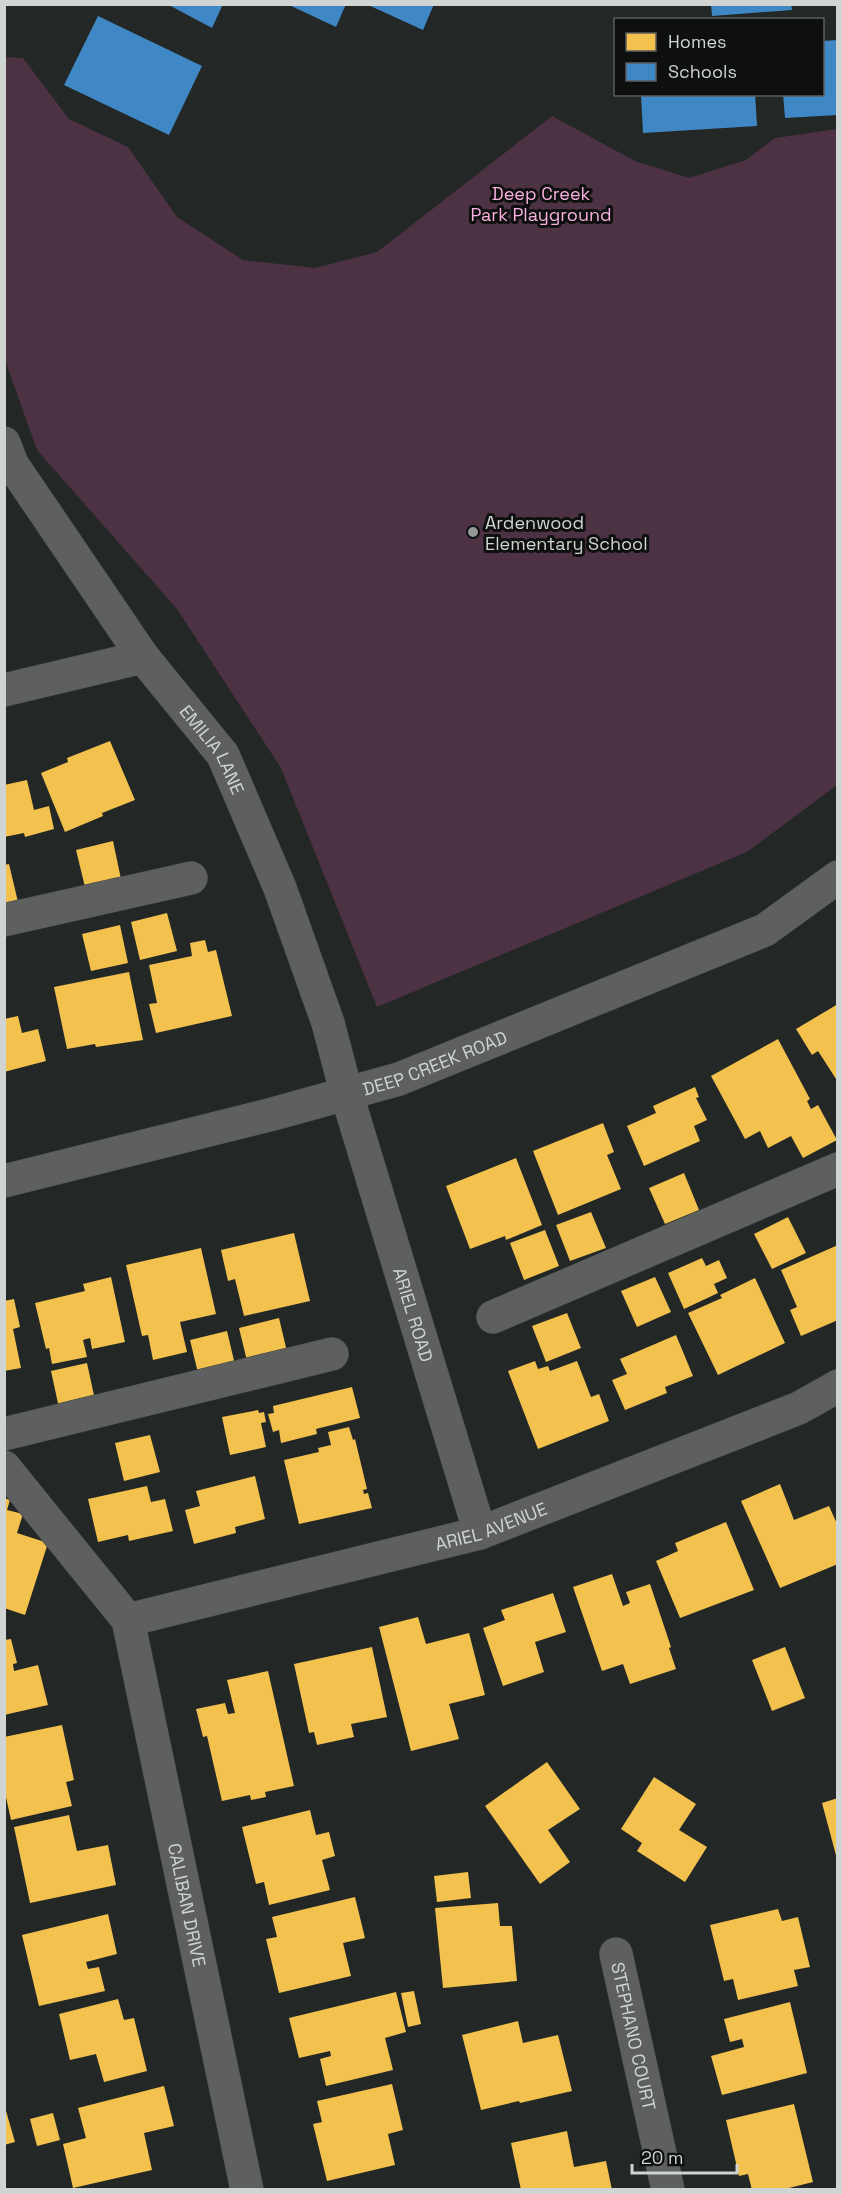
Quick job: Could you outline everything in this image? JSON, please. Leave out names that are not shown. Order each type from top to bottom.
[{"type":"street","name":"EMILIA LANE","points":[[4,443],[12,464],[143,657],[223,755],[280,888],[328,1023],[347,1095]]},
{"type":"street","points":[[4,690],[143,657]]},
{"type":"street","name":"DEEP CREEK ROAD","points":[[4,1181],[347,1095],[399,1079],[765,930],[837,877]]},
{"type":"street","points":[[4,920],[191,878]]},
{"type":"street","name":"ARIEL ROAD","points":[[347,1095],[480,1533]]},
{"type":"street","points":[[493,1317],[835,1175]]},
{"type":"street","points":[[4,1434],[332,1354]]},
{"type":"street","name":"ARIEL AVENUE","points":[[128,1620],[480,1533],[799,1408],[837,1386]]},
{"type":"street","points":[[4,1467],[128,1620]]},
{"type":"street","name":"CALIBAN DRIVE","points":[[128,1620],[247,2190]]},
{"type":"street","name":"STEPHANO COURT","points":[[616,1954],[668,2190]]},
{"type":"green space","name":"Ardenwood Elementary School","points":[[5,57],[23,58],[69,119],[128,147],[177,217],[243,260],[315,268],[377,252],[552,116],[635,161],[689,178],[746,160],[775,138],[837,129],[837,785],[747,852],[377,1007],[281,768],[177,609],[37,450],[5,360]]},
{"type":"building: Homes","points":[[110,741],[135,800],[102,813],[103,816],[65,832],[41,773],[68,762],[67,758]]},
{"type":"building: Homes","points":[[27,780],[34,810],[49,806],[54,829],[25,837],[24,833],[4,837],[4,785]]},
{"type":"building: Homes","points":[[113,841],[121,879],[85,887],[76,850]]},
{"type":"building: Homes","points":[[9,864],[18,902],[4,906],[4,865]]},
{"type":"building: Homes","points":[[167,913],[177,951],[140,960],[131,922]]},
{"type":"building: Homes","points":[[120,925],[128,963],[91,971],[82,934]]},
{"type":"building: Homes","points":[[205,940],[208,952],[216,950],[232,1016],[156,1033],[149,1004],[157,1003],[149,965],[192,956],[190,943]]},
{"type":"building: Homes","points":[[129,972],[143,1040],[67,1049],[54,987]]},
{"type":"building: Homes","points":[[838,1004],[838,1082],[818,1051],[812,1055],[796,1029]]},
{"type":"building: Homes","points":[[18,1016],[22,1033],[38,1029],[46,1061],[4,1072],[4,1019]]},
{"type":"building: Homes","points":[[778,1039],[810,1099],[807,1101],[811,1109],[818,1105],[837,1140],[803,1158],[791,1136],[768,1148],[760,1131],[745,1139],[711,1076]]},
{"type":"building: Homes","points":[[695,1087],[699,1097],[696,1098],[707,1120],[694,1126],[700,1141],[644,1166],[627,1126],[656,1113],[653,1106]]},
{"type":"building: Homes","points":[[603,1123],[614,1152],[607,1155],[621,1189],[558,1215],[533,1151]]},
{"type":"building: Homes","points":[[516,1158],[542,1225],[506,1240],[505,1236],[470,1249],[446,1186]]},
{"type":"building: Homes","points":[[684,1173],[699,1210],[665,1224],[649,1188]]},
{"type":"building: Homes","points":[[591,1212],[606,1248],[570,1261],[556,1225]]},
{"type":"building: Homes","points":[[788,1217],[806,1253],[772,1269],[754,1234]]},
{"type":"building: Homes","points":[[545,1230],[559,1266],[524,1280],[510,1243]]},
{"type":"building: Homes","points":[[294,1233],[310,1301],[244,1316],[235,1279],[228,1281],[221,1250]]},
{"type":"building: Homes","points":[[838,1245],[838,1320],[801,1336],[790,1310],[797,1307],[781,1270]]},
{"type":"building: Homes","points":[[201,1248],[216,1314],[180,1322],[187,1352],[153,1360],[148,1335],[142,1336],[126,1265]]},
{"type":"building: Homes","points":[[702,1258],[706,1266],[719,1260],[727,1278],[714,1284],[718,1293],[684,1309],[668,1273]]},
{"type":"building: Homes","points":[[111,1277],[125,1342],[92,1349],[90,1338],[83,1340],[87,1357],[52,1364],[35,1303],[85,1291],[83,1284]]},
{"type":"building: Homes","points":[[655,1277],[671,1312],[637,1327],[621,1291]]},
{"type":"building: Homes","points":[[755,1278],[785,1343],[718,1375],[688,1313],[722,1298],[720,1295]]},
{"type":"building: Homes","points":[[14,1299],[20,1327],[13,1329],[21,1368],[4,1371],[4,1301]]},
{"type":"building: Homes","points":[[567,1313],[581,1348],[546,1362],[532,1326]]},
{"type":"building: Homes","points":[[279,1318],[288,1356],[248,1365],[239,1328]]},
{"type":"building: Homes","points":[[227,1331],[236,1369],[199,1377],[190,1340]]},
{"type":"building: Homes","points":[[676,1335],[693,1376],[665,1387],[667,1393],[625,1410],[612,1380],[627,1374],[620,1359]]},
{"type":"building: Homes","points":[[535,1361],[538,1369],[548,1366],[550,1371],[577,1361],[591,1397],[599,1394],[609,1421],[538,1449],[508,1371]]},
{"type":"building: Homes","points":[[87,1363],[95,1400],[59,1408],[51,1371]]},
{"type":"building: Homes","points":[[352,1387],[360,1418],[316,1429],[317,1434],[281,1443],[279,1430],[273,1432],[268,1414],[274,1413],[273,1406]]},
{"type":"building: Homes","points":[[258,1410],[259,1413],[264,1412],[266,1422],[261,1423],[266,1447],[230,1455],[222,1417]]},
{"type":"building: Homes","points":[[349,1427],[353,1440],[355,1439],[367,1489],[363,1490],[364,1494],[368,1493],[372,1508],[299,1524],[284,1460],[319,1452],[318,1448],[331,1445],[328,1432]]},
{"type":"building: Homes","points":[[150,1435],[160,1472],[124,1481],[115,1443]]},
{"type":"building: Homes","points":[[255,1476],[265,1519],[235,1527],[236,1533],[194,1544],[185,1510],[200,1506],[196,1491]]},
{"type":"building: Homes","points":[[780,1484],[794,1520],[829,1506],[838,1526],[838,1564],[780,1588],[741,1501]]},
{"type":"building: Homes","points":[[147,1486],[151,1502],[165,1499],[173,1531],[129,1541],[128,1535],[98,1542],[88,1499]]},
{"type":"building: Homes","points":[[4,1498],[10,1500],[7,1510],[23,1514],[17,1533],[48,1543],[25,1615],[4,1608]]},
{"type":"building: Homes","points":[[726,1522],[754,1590],[680,1618],[656,1561],[678,1551],[675,1543]]},
{"type":"building: Homes","points":[[612,1574],[623,1606],[630,1603],[626,1592],[650,1584],[676,1669],[630,1684],[623,1664],[602,1671],[573,1587]]},
{"type":"building: Homes","points":[[553,1593],[566,1632],[535,1642],[544,1672],[503,1686],[483,1628],[505,1620],[501,1610]]},
{"type":"building: Homes","points":[[418,1617],[426,1644],[469,1633],[485,1695],[449,1704],[459,1739],[411,1751],[379,1627]]},
{"type":"building: Homes","points":[[11,1639],[17,1663],[13,1664],[14,1671],[38,1665],[48,1705],[4,1715],[4,1640]]},
{"type":"building: Homes","points":[[372,1647],[387,1717],[351,1724],[354,1737],[317,1745],[314,1732],[309,1733],[294,1664]]},
{"type":"building: Homes","points":[[785,1647],[805,1698],[772,1711],[752,1660]]},
{"type":"building: Homes","points":[[268,1671],[294,1786],[265,1792],[266,1797],[251,1800],[250,1795],[222,1801],[207,1736],[203,1737],[196,1709],[225,1703],[228,1714],[235,1713],[227,1680]]},
{"type":"building: Homes","points":[[62,1725],[74,1780],[66,1782],[72,1806],[11,1820],[4,1788],[4,1737]]},
{"type":"building: Homes","points":[[547,1762],[580,1809],[548,1830],[570,1862],[540,1884],[485,1806]]},
{"type":"building: Homes","points":[[654,1777],[696,1804],[679,1830],[707,1847],[685,1882],[637,1851],[642,1843],[621,1829]]},
{"type":"building: Homes","points":[[838,1798],[838,1858],[837,1859],[822,1803]]},
{"type":"building: Homes","points":[[310,1810],[316,1835],[329,1832],[335,1856],[322,1860],[330,1890],[269,1905],[264,1882],[256,1884],[242,1827]]},
{"type":"building: Homes","points":[[69,1815],[77,1851],[108,1845],[116,1885],[30,1903],[14,1827]]},
{"type":"building: Homes","points":[[468,1872],[471,1898],[437,1902],[434,1876]]},
{"type":"building: Homes","points":[[355,1897],[365,1938],[343,1943],[351,1976],[279,1993],[266,1939],[277,1937],[272,1917]]},
{"type":"building: Homes","points":[[498,1903],[500,1926],[512,1926],[517,1981],[443,1988],[435,1908]]},
{"type":"building: Homes","points":[[778,1909],[782,1921],[798,1917],[810,1967],[794,1970],[798,1986],[738,2000],[733,1979],[724,1981],[710,1925]]},
{"type":"building: Homes","points":[[108,1914],[117,1954],[86,1962],[88,1969],[99,1967],[105,1991],[39,2006],[22,1935]]},
{"type":"building: Homes","points":[[414,1991],[421,2024],[408,2027],[401,1993]]},
{"type":"building: Homes","points":[[396,1992],[406,2032],[385,2038],[393,2070],[326,2086],[320,2059],[331,2056],[330,2051],[299,2058],[289,2018]]},
{"type":"building: Homes","points":[[118,1999],[124,2020],[134,2018],[147,2071],[104,2082],[96,2054],[70,2060],[59,2014]]},
{"type":"building: Homes","points":[[790,2002],[807,2073],[722,2095],[711,2056],[744,2047],[742,2039],[730,2042],[724,2019]]},
{"type":"building: Homes","points":[[518,2021],[523,2043],[558,2035],[572,2091],[481,2110],[462,2035]]},
{"type":"building: Homes","points":[[392,2084],[403,2130],[388,2134],[395,2165],[327,2181],[313,2124],[322,2122],[317,2101]]},
{"type":"building: Homes","points":[[164,2086],[174,2126],[144,2133],[152,2170],[73,2188],[63,2144],[86,2138],[78,2108]]},
{"type":"building: Homes","points":[[4,2104],[15,2142],[4,2145]]},
{"type":"building: Homes","points":[[794,2104],[813,2182],[781,2190],[752,2190],[748,2174],[739,2176],[726,2120]]},
{"type":"building: Homes","points":[[53,2113],[60,2140],[37,2146],[30,2119]]},
{"type":"building: Homes","points":[[567,2131],[574,2167],[606,2161],[612,2190],[521,2190],[511,2143]]},
{"type":"building: Schools","points":[[167,4],[223,4],[212,28]]},
{"type":"building: Schools","points":[[287,4],[346,4],[336,27]]},
{"type":"building: Schools","points":[[366,4],[434,4],[423,30]]},
{"type":"building: Schools","points":[[711,4],[791,4],[792,10],[712,16]]},
{"type":"building: Schools","points":[[98,16],[202,66],[169,135],[64,85]]},
{"type":"building: Schools","points":[[838,40],[838,115],[785,118],[783,96],[824,96],[824,41]]},
{"type":"building: Schools","points":[[641,96],[755,96],[757,126],[643,133]]},
{"type":"place","name":"Ardenwood Elementary School","points":[[473,532]]},
{"type":"park label","name":"Deep Creek Park Playground","points":[[541,203]]}]
